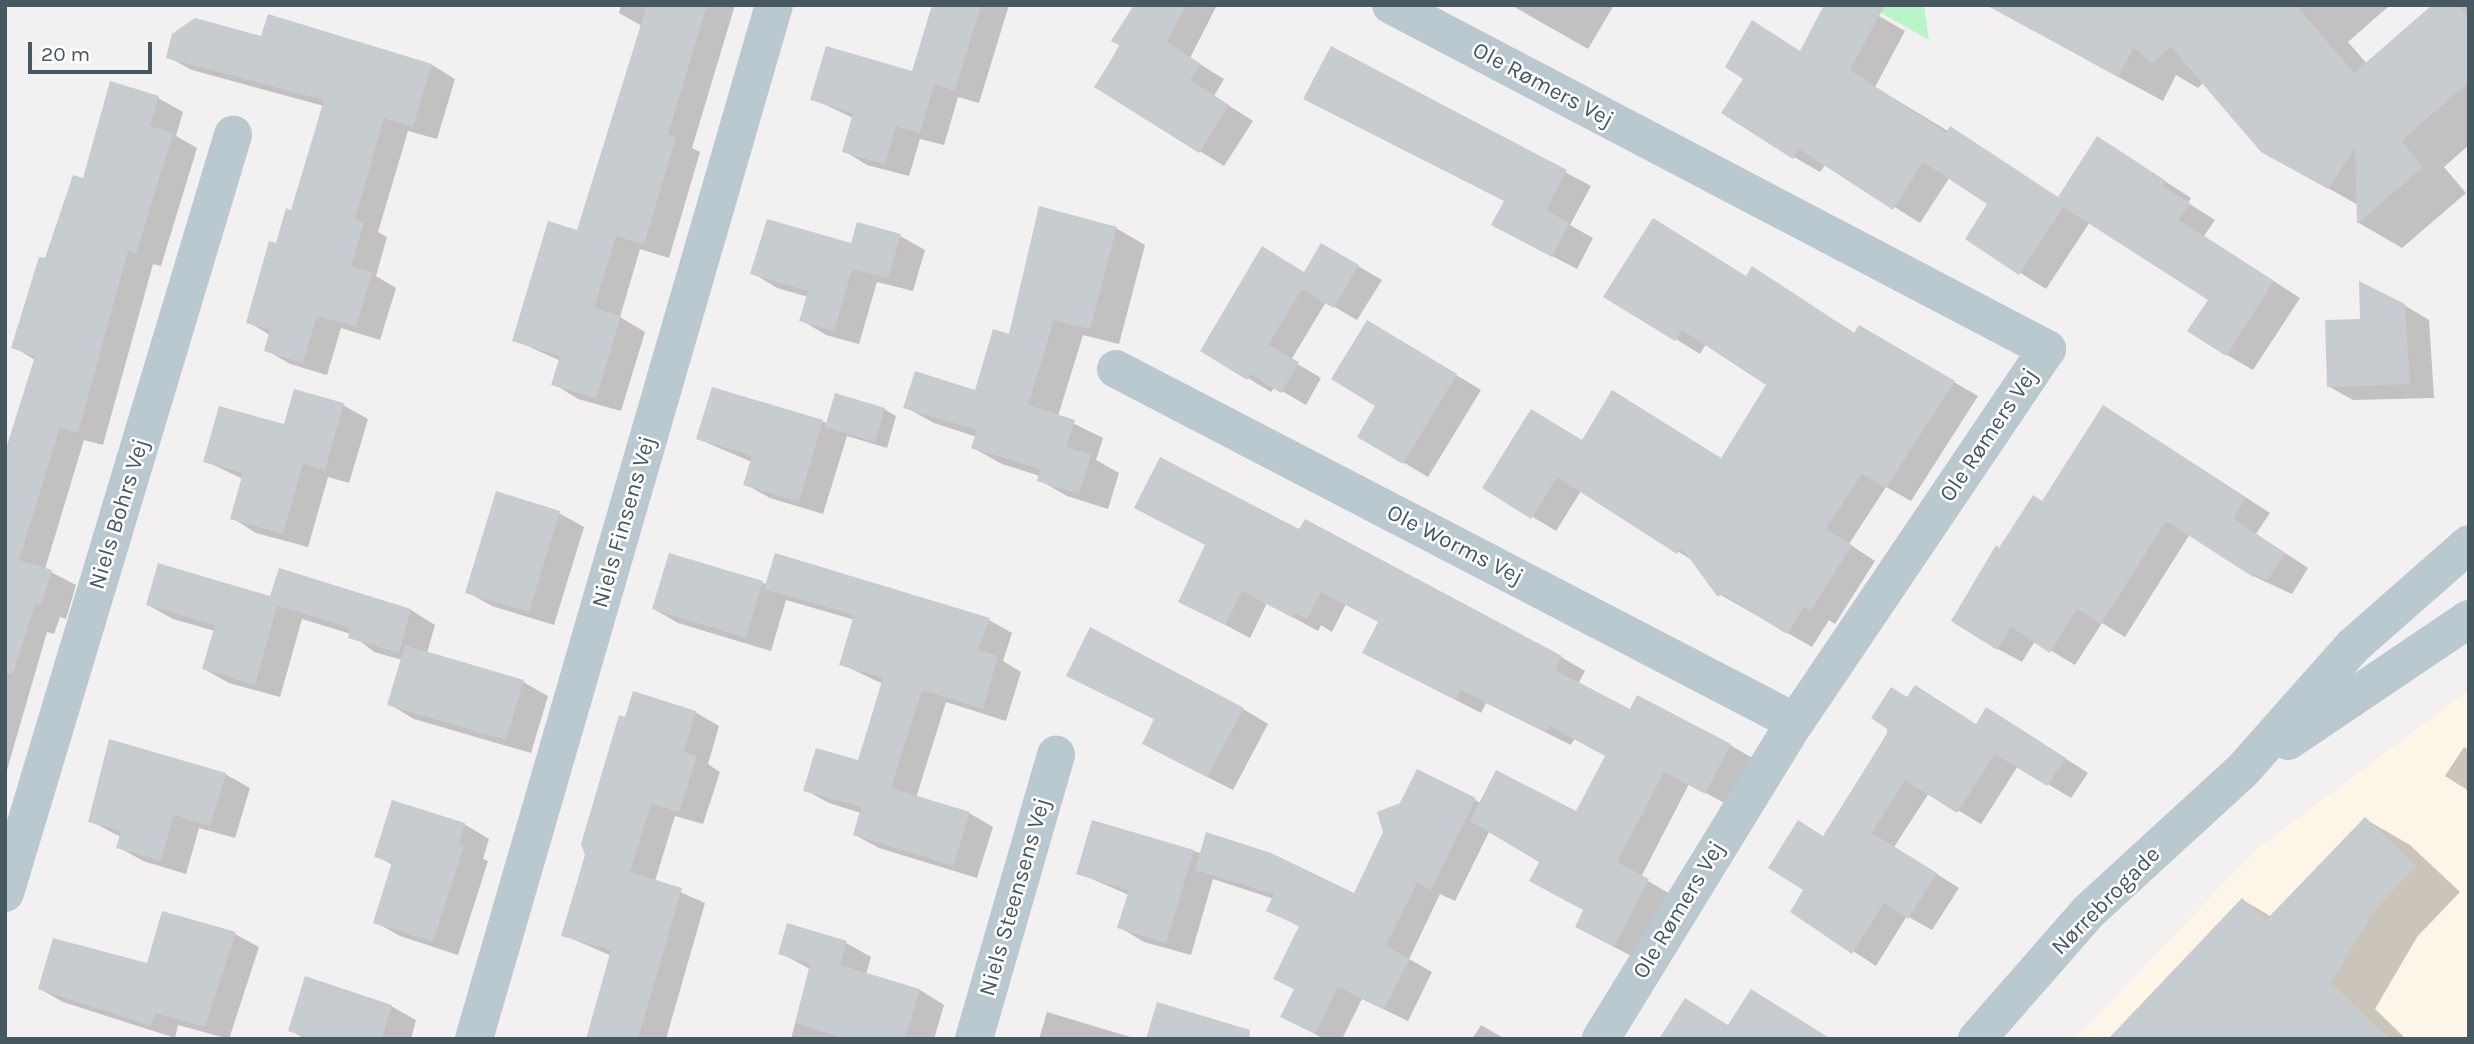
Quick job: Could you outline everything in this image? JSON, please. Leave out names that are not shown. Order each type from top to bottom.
[{"type":"street","name":"Niels Finsens Vej","points":[[474,1039],[774,5]]},
{"type":"street","name":"Ole Rømers Vej","points":[[1391,5],[2047,349],[1795,722],[1601,1039]]},
{"type":"street","name":"Niels Bohrs Vej","points":[[5,892],[233,135]]},
{"type":"street","name":"Ole Worms Vej","points":[[1116,369],[1795,722]]},
{"type":"street","name":"Nørrebrogade","points":[[1977,1039],[2090,911],[2242,771],[2353,646],[2469,544]]},
{"type":"street","name":"Nørrebrogade","points":[[2242,771],[2469,619]]},
{"type":"street","name":"Niels Steensens Vej","points":[[974,1039],[1056,755]]},
{"type":"shaded area","points":[[2469,690],[2469,1039],[2074,1039],[2258,848]]},
{"type":"green space","points":[[1867,5],[1924,5],[1929,40]]},
{"type":"building","points":[[647,5],[707,5],[668,134],[676,137],[644,245],[616,236],[594,308],[621,316],[596,398],[551,385],[560,356],[512,341],[548,221],[577,230]]},
{"type":"building","points":[[932,5],[981,5],[955,91],[934,84],[920,133],[896,126],[885,164],[842,152],[853,113],[810,100],[826,46],[912,71]]},
{"type":"building","points":[[1134,5],[1186,5],[1167,42],[1201,64],[1190,80],[1229,105],[1199,153],[1094,87],[1120,46],[1111,41]]},
{"type":"building","points":[[1824,5],[1885,5],[1850,70],[1946,133],[1950,126],[2058,197],[2097,136],[2166,181],[2163,186],[2190,203],[2179,220],[2274,281],[2226,356],[2187,331],[2208,300],[2063,207],[2019,275],[1965,239],[1987,204],[1923,162],[1893,210],[1799,149],[1793,159],[1721,113],[1743,79],[1725,67],[1752,20],[1800,51]]},
{"type":"building","points":[[1986,5],[2296,5],[2354,73],[2432,5],[2457,5],[2469,19],[2469,82],[2401,141],[2423,167],[2357,224],[2355,148],[2328,189],[2261,152],[2171,47],[2152,64],[2134,48],[2118,77]]},
{"type":"building","points":[[268,14],[432,64],[413,127],[384,118],[355,219],[364,222],[351,266],[372,272],[356,327],[317,316],[303,363],[264,351],[270,330],[246,323],[269,241],[276,243],[286,208],[291,210],[324,100],[166,58],[172,34],[195,18],[261,36]]},
{"type":"building","points":[[1331,46],[1567,170],[1546,210],[1569,223],[1552,257],[1491,225],[1504,201],[1303,99]]},
{"type":"building","points":[[110,81],[159,96],[150,126],[173,133],[136,254],[128,251],[78,433],[60,427],[19,560],[52,570],[41,606],[35,604],[13,674],[5,673],[5,452],[35,356],[11,348],[39,257],[45,258],[73,175],[83,178]]},
{"type":"building","points":[[1039,206],[1117,227],[1090,329],[1054,320],[1028,405],[1075,420],[1066,447],[1091,455],[1079,494],[1037,481],[1040,469],[971,448],[977,430],[903,408],[915,371],[975,390],[993,329],[1009,334]]},
{"type":"building","points":[[1653,218],[1746,276],[1752,266],[1854,333],[1859,325],[1955,381],[1886,488],[1862,474],[1826,529],[1852,545],[1810,612],[1804,607],[1787,634],[1724,595],[1717,596],[1681,547],[1677,554],[1557,477],[1531,519],[1482,488],[1531,409],[1582,440],[1612,390],[1721,458],[1766,385],[1682,330],[1675,341],[1603,297]]},
{"type":"building","points":[[767,219],[851,243],[857,222],[901,234],[888,278],[852,269],[834,331],[799,321],[808,291],[750,274]]},
{"type":"building","points":[[1321,243],[1359,265],[1333,308],[1302,289],[1268,345],[1299,362],[1281,393],[1250,374],[1247,380],[1200,351],[1262,246],[1304,272]]},
{"type":"building","points":[[2359,281],[2405,304],[2410,384],[2327,387],[2325,320],[2360,319]]},
{"type":"building","points":[[1367,320],[1457,374],[1403,464],[1357,437],[1375,406],[1331,379]]},
{"type":"building","points":[[712,387],[823,420],[799,502],[743,485],[752,456],[696,439]]},
{"type":"building","points":[[294,389],[344,403],[325,470],[303,464],[283,534],[230,519],[243,473],[203,462],[219,406],[284,424]]},
{"type":"building","points":[[835,393],[885,408],[875,442],[825,427]]},
{"type":"building","points":[[2103,405],[2246,498],[2233,518],[2285,553],[2267,581],[2255,574],[2253,577],[2166,521],[2101,624],[2077,609],[2050,653],[2011,627],[1997,650],[1951,621],[1996,545],[1999,548],[2033,495],[2042,501]]},
{"type":"building","points":[[1160,457],[1299,529],[1305,519],[1562,656],[1555,670],[1630,709],[1637,695],[1731,744],[1705,794],[1664,772],[1617,862],[1649,879],[1614,947],[1575,927],[1583,910],[1529,881],[1539,862],[1470,821],[1496,770],[1576,811],[1605,756],[1550,726],[1546,732],[1461,690],[1456,700],[1362,653],[1378,622],[1321,592],[1307,619],[1296,613],[1293,618],[1242,591],[1225,625],[1178,602],[1205,545],[1134,508]]},
{"type":"building","points":[[496,491],[560,511],[529,612],[465,593]]},
{"type":"building","points":[[669,553],[763,581],[746,638],[652,609]]},
{"type":"building","points":[[775,553],[990,618],[978,650],[998,656],[983,709],[922,690],[891,788],[970,812],[953,866],[853,835],[861,807],[803,791],[816,748],[858,760],[883,678],[839,665],[854,615],[764,589]]},
{"type":"building","points":[[158,563],[270,596],[279,568],[411,609],[399,653],[348,638],[350,629],[338,624],[277,606],[255,685],[202,669],[215,625],[146,605]]},
{"type":"building","points":[[1090,627],[1244,708],[1207,777],[1142,744],[1154,719],[1066,676]]},
{"type":"building","points":[[405,645],[524,680],[506,740],[387,705]]},
{"type":"building","points":[[1915,685],[1976,724],[1986,707],[2066,758],[2047,786],[1995,754],[1957,813],[1905,780],[1872,833],[1937,873],[1908,919],[1884,903],[1852,954],[1790,912],[1803,890],[1768,868],[1798,820],[1823,836],[1887,734],[1887,729],[1871,718],[1891,687],[1907,697]]},
{"type":"building","points":[[633,691],[696,711],[684,752],[697,756],[679,812],[651,804],[630,872],[682,888],[638,1039],[586,1039],[611,950],[561,936],[585,855],[581,844],[619,715],[625,717]]},
{"type":"building","points":[[109,739],[226,773],[210,826],[174,815],[161,861],[116,848],[121,831],[88,822]]},
{"type":"building","points":[[1417,769],[1476,798],[1431,890],[1417,883],[1386,946],[1410,958],[1384,1009],[1338,987],[1315,1034],[1280,1017],[1294,989],[1273,979],[1299,926],[1266,911],[1274,894],[1195,870],[1206,832],[1271,853],[1354,893],[1383,832],[1377,812],[1400,803]]},
{"type":"building","points":[[392,800],[465,823],[459,844],[464,846],[433,942],[373,923],[392,862],[374,857]]},
{"type":"building","points":[[2365,817],[2416,866],[2373,912],[2331,983],[2390,1039],[2108,1039],[2242,898],[2266,920]]},
{"type":"building","points":[[1092,820],[1194,850],[1166,943],[1117,928],[1129,890],[1076,874]]},
{"type":"building","points":[[162,911],[236,932],[205,1027],[155,1013],[151,1026],[38,989],[53,938],[147,963]]},
{"type":"building","points":[[787,923],[847,941],[840,965],[920,989],[905,1039],[847,1039],[795,1023],[810,964],[778,954]]},
{"type":"building","points":[[305,976],[392,1005],[382,1039],[313,1039],[288,1031]]},
{"type":"building","points":[[1751,989],[1831,1039],[1659,1039],[1685,998],[1728,1025]]},
{"type":"building","points":[[1157,1002],[1250,1030],[1249,1039],[1146,1039]]}]
